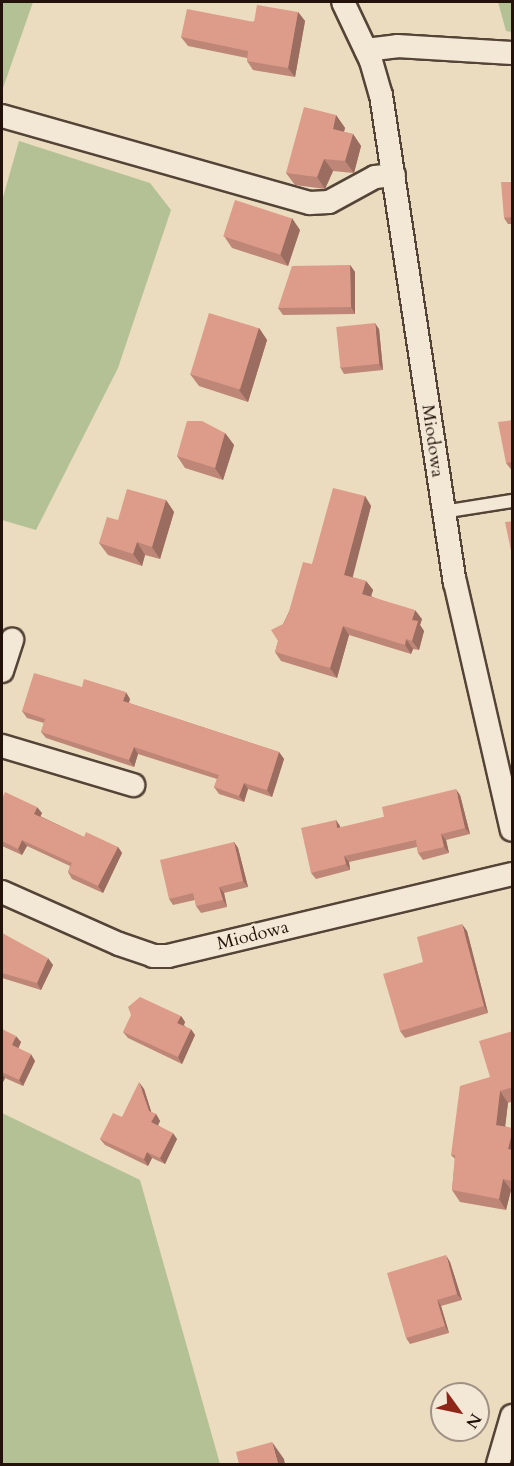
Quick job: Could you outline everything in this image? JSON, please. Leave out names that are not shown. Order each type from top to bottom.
[{"type":"street","name":"Miodowa","points":[[343,2],[366,50],[381,95],[455,582],[513,830]]},
{"type":"street","points":[[366,50],[397,46],[513,53]]},
{"type":"street","points":[[2,116],[310,203],[329,202],[375,177],[394,175]]},
{"type":"street","points":[[2,671],[12,640]]},
{"type":"street","points":[[2,746],[133,784]]},
{"type":"street","name":"Miodowa","points":[[2,892],[119,945],[153,956],[168,956],[513,874]]},
{"type":"street","points":[[498,1464],[513,1416]]},
{"type":"lane","points":[[443,512],[513,501]]},
{"type":"green space","points":[[2,2],[33,2],[3,88],[2,87]]},
{"type":"green space","points":[[498,2],[512,2],[512,32],[506,31]]},
{"type":"green space","points":[[19,141],[150,183],[171,210],[118,368],[36,530],[2,520],[2,201]]},
{"type":"green space","points":[[2,1113],[140,1180],[220,1464],[2,1464]]},
{"type":"building","points":[[257,5],[298,12],[288,68],[247,61],[248,51],[181,37],[187,9],[254,22]]},
{"type":"building","points":[[304,107],[336,115],[333,129],[353,134],[345,161],[324,159],[317,177],[286,173]]},
{"type":"building","points":[[501,182],[513,182],[513,217],[504,218]]},
{"type":"building","points":[[235,200],[292,219],[280,255],[223,236]]},
{"type":"building","points":[[350,265],[351,307],[278,308],[292,266]]},
{"type":"building","points":[[209,313],[259,328],[240,389],[190,374]]},
{"type":"building","points":[[375,323],[379,364],[340,368],[336,327]]},
{"type":"building","points":[[513,420],[513,462],[506,463],[498,422]]},
{"type":"building","points":[[187,421],[202,421],[225,433],[215,468],[177,456]]},
{"type":"building","points":[[333,488],[365,496],[344,575],[366,581],[362,594],[415,610],[412,620],[418,621],[412,641],[406,639],[405,645],[343,626],[330,668],[275,652],[278,641],[271,630],[283,624],[288,615],[303,562],[312,564]]},
{"type":"building","points":[[127,489],[166,500],[152,547],[137,542],[133,554],[99,543],[107,517],[118,520]]},
{"type":"building","points":[[513,521],[513,560],[505,522]]},
{"type":"building","points":[[34,673],[82,687],[84,679],[126,692],[123,701],[279,752],[267,790],[244,783],[239,796],[214,787],[219,775],[134,747],[129,760],[41,732],[45,719],[22,711]]},
{"type":"building","points":[[456,789],[465,828],[441,834],[444,847],[418,853],[416,840],[344,856],[346,864],[311,873],[301,828],[336,820],[337,828],[384,817],[382,807]]},
{"type":"building","points":[[5,792],[37,807],[34,814],[84,837],[86,832],[118,847],[98,886],[68,872],[72,863],[22,840],[18,849],[2,841],[2,799]]},
{"type":"building","points":[[234,842],[243,881],[219,887],[223,900],[196,906],[193,893],[169,899],[160,860]]},
{"type":"building","points":[[462,924],[484,1006],[400,1031],[383,974],[423,962],[417,937]]},
{"type":"building","points":[[2,933],[48,958],[37,983],[2,973]]},
{"type":"building","points":[[140,997],[181,1016],[177,1023],[191,1029],[178,1057],[123,1032],[131,1015],[128,1007]]},
{"type":"building","points":[[2,1029],[16,1036],[12,1045],[31,1054],[19,1080],[2,1072]]},
{"type":"building","points":[[513,1031],[513,1087],[500,1091],[496,1125],[513,1128],[508,1149],[513,1150],[512,1181],[503,1179],[499,1199],[452,1190],[455,1155],[451,1155],[460,1086],[490,1077],[479,1041]]},
{"type":"building","points":[[139,1082],[149,1111],[156,1114],[151,1122],[173,1133],[160,1158],[147,1152],[144,1159],[100,1139],[113,1113],[122,1117]]},
{"type":"building","points":[[446,1255],[457,1294],[437,1300],[445,1326],[406,1338],[387,1273]]},
{"type":"building","points":[[272,1442],[278,1464],[239,1464],[236,1452]]}]
